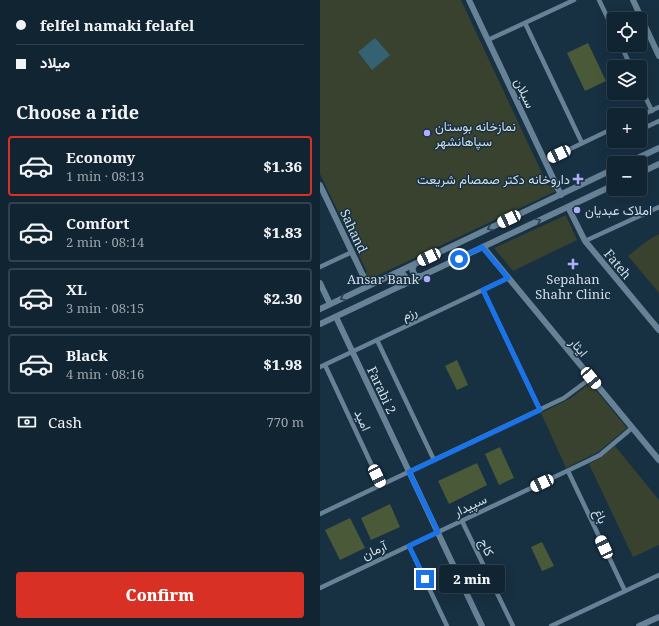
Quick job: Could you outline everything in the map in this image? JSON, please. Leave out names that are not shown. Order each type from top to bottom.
[{"type":"street","name":"سبلان","points":[[469,0],[561,194]]},
{"type":"street","points":[[488,40],[574,0]]},
{"type":"street","points":[[599,0],[607,17]]},
{"type":"street","points":[[633,0],[659,56]]},
{"type":"street","points":[[525,23],[582,143]]},
{"type":"street","points":[[647,100],[652,111]]},
{"type":"street","points":[[647,113],[659,107]]},
{"type":"street","points":[[647,127],[659,121]]},
{"type":"street","points":[[545,161],[607,131]]},
{"type":"street","points":[[642,156],[659,148]]},
{"type":"street","points":[[647,170],[659,164]]},
{"type":"street","points":[[320,309],[607,172]]},
{"type":"street","name":"Sahand","points":[[320,185],[368,286]]},
{"type":"street","points":[[320,324],[607,188]]},
{"type":"street","name":"Fateh","points":[[568,207],[585,241],[659,330]]},
{"type":"street","points":[[585,241],[659,207]]},
{"type":"street","name":"ایثار","points":[[482,247],[659,460]]},
{"type":"street","points":[[320,267],[352,252]]},
{"type":"street","points":[[416,263],[413,266],[413,272],[416,276],[423,276]]},
{"type":"street","points":[[396,273],[400,272],[405,276],[406,280],[402,286]]},
{"type":"street","name":"رزم","points":[[322,366],[508,278]]},
{"type":"street","points":[[320,283],[330,304]]},
{"type":"street","points":[[483,290],[540,410]]},
{"type":"street","name":"Farabi 2","points":[[336,317],[482,626]]},
{"type":"street","points":[[377,340],[434,460]]},
{"type":"street","name":"امید","points":[[322,366],[381,485]]},
{"type":"street","points":[[320,514],[569,396],[591,378]]},
{"type":"street","name":"سپیدار","points":[[438,532],[568,471],[600,454],[632,428]]},
{"type":"street","name":"باغ","points":[[568,471],[625,591]]},
{"type":"street","name":"کاج","points":[[462,520],[513,626]]},
{"type":"street","name":"آرمان","points":[[320,588],[438,532]]},
{"type":"street","points":[[409,546],[447,626]]},
{"type":"street","points":[[551,626],[659,575]]},
{"type":"street","points":[[639,626],[659,617]]},
{"type":"green space","points":[[320,0],[461,0],[548,186],[553,184],[556,191],[366,281],[363,274],[367,272],[320,174]]},
{"type":"green space","points":[[588,43],[606,81],[585,91],[567,53]]},
{"type":"green space","points":[[566,215],[577,240],[513,271],[494,248]]},
{"type":"green space","points":[[659,234],[659,293],[628,256],[647,241]]},
{"type":"green space","points":[[457,360],[468,385],[457,390],[445,366]]},
{"type":"green space","points":[[590,383],[627,428],[598,452],[566,468],[541,413],[571,398]]},
{"type":"green space","points":[[615,446],[659,500],[659,545],[633,557],[589,464]]},
{"type":"green space","points":[[500,447],[514,478],[499,485],[485,454]]},
{"type":"green space","points":[[477,463],[487,485],[449,504],[438,481]]},
{"type":"green space","points":[[390,504],[400,527],[371,540],[361,518]]},
{"type":"green space","points":[[350,518],[365,548],[340,560],[325,530]]},
{"type":"green space","points":[[542,542],[554,566],[542,571],[531,547]]},
{"type":"water","points":[[375,38],[390,55],[372,70],[358,52]]},
{"type":"place","name":"نمازخانه بوستان سپاهانشهر","points":[[427,133]]},
{"type":"place","name":"داروخانه دکتر صمصام شریعت","points":[[578,179]]},
{"type":"place","name":"املاک عبدیان","points":[[577,210]]},
{"type":"place","name":"Sepahan Shahr Clinic","points":[[573,264]]},
{"type":"place","name":"Ansar Bank","points":[[427,279]]},
{"type":"route","points":[[425,579],[409,546],[438,532],[409,472],[540,410],[483,290],[508,278],[482,247],[459,259]]}]
